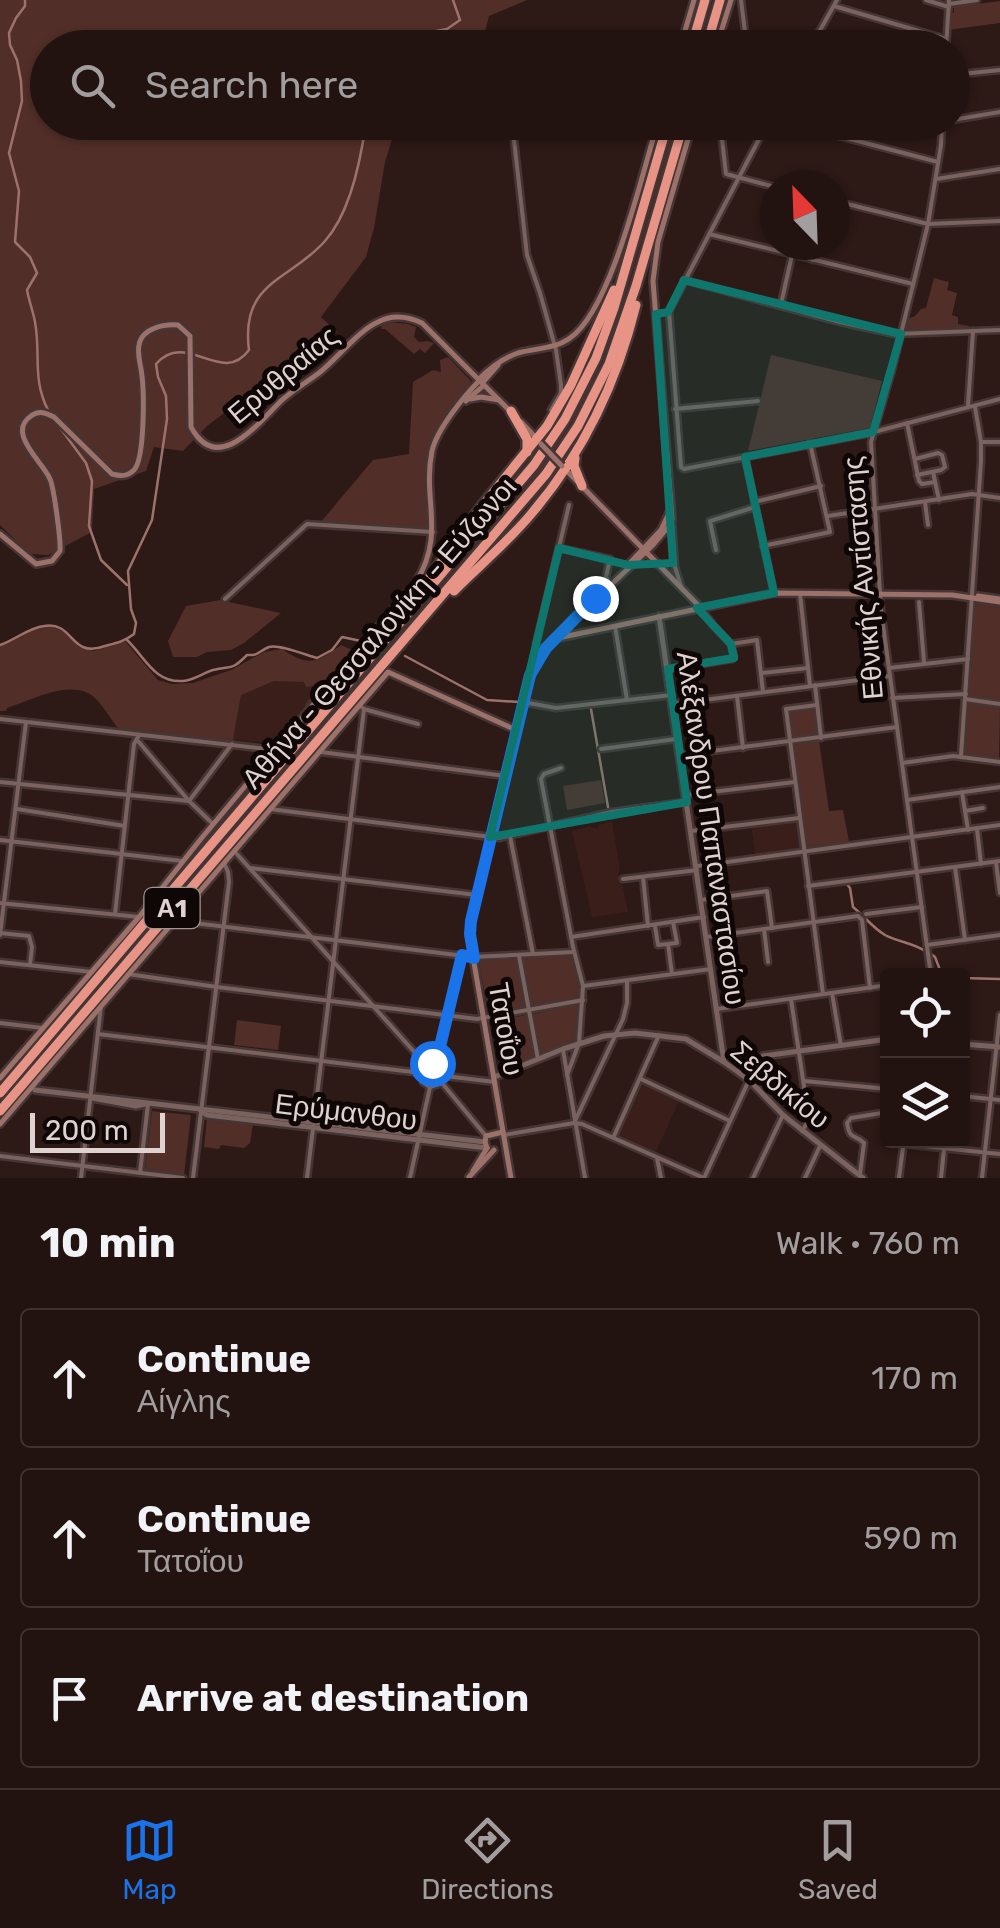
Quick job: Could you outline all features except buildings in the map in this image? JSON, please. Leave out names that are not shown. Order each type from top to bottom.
[{"type":"highway","points":[[696,30],[705,0]]},
{"type":"highway","points":[[711,30],[720,0]]},
{"type":"highway","name":"Αθήνα - Θεσσαλονίκη - Εύζωνοι","points":[[0,1093],[534,465],[565,418],[596,358],[663,140]]},
{"type":"highway","name":"Αθήνα - Θεσσαλονίκη - Εύζωνοι","points":[[0,1111],[546,474],[578,426],[609,364],[679,140]]},
{"type":"highway","points":[[394,629],[508,474],[540,442],[546,424],[571,385],[629,254]]},
{"type":"highway","points":[[582,486],[574,466],[576,455],[625,344],[643,258]]},
{"type":"highway","points":[[510,412],[527,438],[525,455]]},
{"type":"highway","points":[[415,628],[529,517],[576,455]]},
{"type":"highway","points":[[552,489],[566,483],[582,486]]},
{"type":"main road","points":[[685,30],[694,0]]},
{"type":"main road","points":[[722,30],[731,0]]},
{"type":"main road","points":[[0,1078],[139,917],[416,582],[429,559],[433,532],[431,456],[436,438],[500,362],[554,346],[578,332],[606,288],[652,140]]},
{"type":"main road","points":[[644,550],[664,533],[672,519],[653,281],[656,253],[688,140]]},
{"type":"main road","name":"Ερυθραίας","points":[[0,534],[36,564],[52,561],[60,551],[51,482],[24,437],[24,424],[30,417],[39,413],[52,415],[109,473],[128,474],[138,463],[144,416],[140,341],[154,329],[175,324],[188,333],[191,426],[202,442],[220,446],[249,434],[368,327],[400,316],[422,323],[701,606]]},
{"type":"main road","points":[[492,392],[491,382],[500,362]]},
{"type":"main road","points":[[456,410],[494,372]]},
{"type":"main road","points":[[467,400],[500,400]]},
{"type":"main road","points":[[644,550],[665,523],[671,503]]},
{"type":"main road","points":[[631,536],[640,540],[654,537]]},
{"type":"main road","points":[[631,536],[633,561],[654,561]]},
{"type":"main road","name":"Τατοΐου","points":[[511,1178],[470,929],[477,895],[530,675],[554,638],[644,550]]},
{"type":"main road","points":[[554,638],[774,593],[1000,600]]},
{"type":"main road","points":[[0,1124],[388,672],[516,730]]},
{"type":"main road","points":[[469,1178],[488,1144],[504,1134]]},
{"type":"main road","name":"Ερύμανθου","points":[[488,1144],[506,1148]]},
{"type":"street","points":[[741,0],[745,30]]},
{"type":"street","points":[[926,0],[978,0]]},
{"type":"street","points":[[820,30],[836,3],[918,30]]},
{"type":"street","points":[[947,30],[949,3]]},
{"type":"street","points":[[970,73],[1000,70]]},
{"type":"street","points":[[970,117],[1000,112]]},
{"type":"street","points":[[514,140],[527,255],[554,346],[561,393],[546,424]]},
{"type":"street","points":[[722,140],[729,193]]},
{"type":"street","points":[[758,140],[669,311],[681,468],[873,432],[1000,400]]},
{"type":"street","points":[[854,140],[938,162]]},
{"type":"street","name":"Εθνικής Αντίστασης","points":[[931,968],[879,595],[871,442],[928,224],[940,140]]},
{"type":"street","points":[[936,179],[1000,169]]},
{"type":"street","points":[[726,174],[760,183]]},
{"type":"street","points":[[850,205],[928,224],[1000,222]]},
{"type":"street","points":[[708,234],[760,248]]},
{"type":"street","points":[[781,306],[791,260]]},
{"type":"street","points":[[813,260],[913,284]]},
{"type":"street","points":[[684,280],[840,322],[902,334],[1000,330]]},
{"type":"street","points":[[656,314],[669,311]]},
{"type":"street","points":[[961,756],[981,442],[971,407],[973,331]]},
{"type":"street","points":[[675,409],[758,401]]},
{"type":"street","points":[[907,424],[920,483],[935,482]]},
{"type":"street","points":[[981,442],[1000,442]]},
{"type":"street","points":[[762,546],[829,533],[810,443]]},
{"type":"street","points":[[914,459],[940,454],[945,468],[917,476]]},
{"type":"street","points":[[744,457],[774,593]]},
{"type":"street","points":[[933,472],[939,500]]},
{"type":"street","points":[[716,550],[710,521],[821,486]]},
{"type":"street","points":[[828,516],[979,494],[1000,498]]},
{"type":"street","points":[[925,502],[928,526]]},
{"type":"street","points":[[540,657],[536,644],[568,505]]},
{"type":"street","points":[[672,519],[675,567],[683,591]]},
{"type":"street","points":[[225,599],[307,524],[433,532]]},
{"type":"street","points":[[559,548],[610,559],[606,576],[610,584]]},
{"type":"street","points":[[800,594],[821,738]]},
{"type":"street","points":[[919,602],[924,664]]},
{"type":"street","points":[[668,669],[734,656],[729,642],[701,606]]},
{"type":"street","name":"Αλέξανδρου Παπαναστασίου","points":[[659,616],[724,1062]]},
{"type":"street","points":[[614,626],[628,700]]},
{"type":"street","points":[[753,633],[762,692]]},
{"type":"street","points":[[729,642],[755,641]]},
{"type":"street","points":[[889,668],[968,658]]},
{"type":"street","points":[[760,673],[808,668]]},
{"type":"street","points":[[673,704],[890,676]]},
{"type":"street","points":[[523,702],[552,708],[672,695]]},
{"type":"street","points":[[737,696],[743,748]]},
{"type":"street","points":[[892,698],[965,697],[1000,704]]},
{"type":"street","points":[[817,704],[786,709],[823,994]]},
{"type":"street","points":[[307,1178],[361,707],[418,724]]},
{"type":"street","points":[[0,719],[138,738],[277,750]]},
{"type":"street","points":[[26,722],[0,934],[29,936],[30,965]]},
{"type":"street","points":[[681,755],[897,727]]},
{"type":"street","points":[[114,914],[134,744],[138,738]]},
{"type":"street","points":[[138,738],[213,824]]},
{"type":"street","points":[[601,749],[678,739]]},
{"type":"street","points":[[189,801],[232,744]]},
{"type":"street","points":[[319,751],[504,776]]},
{"type":"street","points":[[902,763],[961,756],[1000,762]]},
{"type":"street","points":[[560,768],[540,779],[583,986],[578,1043],[567,1074]]},
{"type":"street","points":[[0,782],[189,801]]},
{"type":"street","points":[[270,809],[490,837],[510,836],[612,812],[795,782]]},
{"type":"street","points":[[907,800],[1000,786]]},
{"type":"street","points":[[962,792],[968,830]]},
{"type":"street","points":[[965,811],[983,808]]},
{"type":"street","points":[[17,809],[125,826]]},
{"type":"street","points":[[691,831],[800,818]]},
{"type":"street","points":[[623,879],[1000,825]]},
{"type":"street","points":[[976,828],[981,864]]},
{"type":"street","points":[[510,836],[533,954]]},
{"type":"street","points":[[0,840],[182,861]]},
{"type":"street","points":[[234,851],[426,1066]]},
{"type":"street","points":[[808,886],[998,862],[1000,893]]},
{"type":"street","points":[[194,1178],[230,877],[224,863]]},
{"type":"street","points":[[955,867],[965,940]]},
{"type":"street","points":[[250,868],[477,895]]},
{"type":"street","points":[[0,872],[8,873]]},
{"type":"street","points":[[643,877],[658,946],[676,943],[673,922]]},
{"type":"street","points":[[701,900],[767,891],[772,928]]},
{"type":"street","points":[[2,903],[139,917]]},
{"type":"street","points":[[706,937],[922,907]]},
{"type":"street","points":[[863,915],[870,988]]},
{"type":"street","points":[[571,937],[704,917]]},
{"type":"street","points":[[175,918],[474,958],[574,952]]},
{"type":"street","points":[[764,928],[768,962]]},
{"type":"street","points":[[927,945],[1000,936]]},
{"type":"street","points":[[668,944],[672,974]]},
{"type":"street","points":[[436,1063],[462,955]]},
{"type":"street","points":[[518,955],[538,1059]]},
{"type":"street","points":[[0,962],[92,972]]},
{"type":"street","points":[[583,986],[711,969]]},
{"type":"street","points":[[128,974],[483,1019],[583,1000]]},
{"type":"street","points":[[574,1123],[616,1034],[627,1003],[627,981]]},
{"type":"street","points":[[717,1009],[880,986]]},
{"type":"street","points":[[832,993],[842,1046]]},
{"type":"street","points":[[791,999],[809,1120],[802,1132]]},
{"type":"street","points":[[80,1178],[101,1006]]},
{"type":"street","points":[[982,1178],[1000,1015]]},
{"type":"street","points":[[0,1024],[43,1028]]},
{"type":"street","name":"Σεβδικίου","points":[[494,1080],[578,1043],[616,1034],[635,1032],[686,1039],[748,1080],[802,1132],[861,1177]]},
{"type":"street","points":[[98,1034],[421,1073]]},
{"type":"street","points":[[614,1138],[659,1035]]},
{"type":"street","points":[[504,1134],[574,1123],[704,1178],[748,1080],[763,1056],[880,1040]]},
{"type":"street","name":"Αλέξανδρου Παπαναστασίου","points":[[713,1055],[722,1045]]},
{"type":"street","points":[[970,1045],[998,1047]]},
{"type":"street","points":[[563,1049],[585,1178]]},
{"type":"street","points":[[430,1087],[423,1082],[421,1073],[426,1066],[436,1063]]},
{"type":"street","points":[[430,1087],[442,1083],[445,1076],[436,1063]]},
{"type":"street","points":[[445,1076],[494,1080]]},
{"type":"street","points":[[641,1079],[730,1121]]},
{"type":"street","points":[[804,1081],[880,1088]]},
{"type":"street","points":[[442,1083],[488,1144]]},
{"type":"street","points":[[410,1178],[430,1087]]},
{"type":"street","name":"Ερύμανθου","points":[[34,1090],[488,1144]]},
{"type":"street","points":[[970,1097],[1000,1100]]},
{"type":"street","points":[[140,1172],[148,1104]]},
{"type":"street","points":[[861,1177],[864,1142],[853,1138],[846,1122],[880,1113]]},
{"type":"street","points":[[753,1178],[783,1115]]},
{"type":"street","points":[[804,1178],[821,1146]]},
{"type":"street","points":[[900,1178],[903,1148]]},
{"type":"street","points":[[941,1178],[944,1148],[1000,1154]]},
{"type":"street","points":[[0,1156],[183,1178]]},
{"type":"street","points":[[657,1157],[661,1178]]},
{"type":"street","points":[[847,1178],[849,1168]]},
{"type":"highlighted area","points":[[684,280],[901,334],[873,432],[745,457],[774,593],[697,608],[731,644],[734,658],[668,669],[687,802],[490,837],[559,548],[628,565],[673,563],[656,314],[668,312]]},
{"type":"shaded area","points":[[0,0],[527,0],[489,16],[485,30],[30,30],[30,140],[392,140],[366,257],[321,317],[337,332],[319,353],[306,342],[285,367],[207,426],[183,451],[154,447],[146,471],[94,489],[92,532],[48,555],[29,554],[0,525]]},
{"type":"shaded area","points":[[1000,1],[1000,23],[948,30],[954,7]]},
{"type":"shaded area","points":[[672,140],[614,333],[583,404],[541,470],[0,1102],[539,469],[570,422],[601,361]]},
{"type":"shaded area","points":[[934,278],[949,282],[947,290],[957,293],[952,315],[958,317],[958,324],[969,326],[969,331],[903,335],[907,319],[926,308]]},
{"type":"shaded area","points":[[390,322],[416,327],[414,337],[419,342],[434,343],[425,353],[420,349],[414,354],[381,329]]},
{"type":"shaded area","points":[[771,355],[882,381],[870,428],[748,451]]},
{"type":"shaded area","points":[[448,357],[471,381],[431,446],[427,473],[428,529],[320,523],[373,460],[409,454],[413,382],[433,370],[441,372],[440,360]]},
{"type":"shaded area","points":[[220,600],[281,613],[231,650],[173,657],[168,641],[186,606]]},
{"type":"shaded area","points":[[976,602],[1000,605],[1000,702],[968,697]]},
{"type":"shaded area","points":[[45,625],[67,632],[79,647],[94,651],[125,641],[158,680],[172,684],[193,683],[231,670],[264,652],[282,649],[299,659],[312,660],[341,645],[357,652],[308,710],[305,705],[316,689],[306,687],[304,682],[274,681],[241,695],[232,744],[121,733],[97,700],[77,690],[53,692],[0,711],[0,645]]},
{"type":"shaded area","points":[[276,677],[318,682],[327,689],[280,744],[226,739],[233,696]]},
{"type":"shaded area","points":[[968,702],[1000,707],[999,760],[964,753]]},
{"type":"shaded area","points":[[815,706],[819,735],[792,739],[789,710]]},
{"type":"shaded area","points":[[819,741],[829,811],[843,810],[849,842],[805,847],[792,745]]},
{"type":"shaded area","points":[[601,780],[605,803],[567,810],[563,786]]},
{"type":"shaded area","points":[[794,820],[801,849],[755,854],[751,825]]},
{"type":"shaded area","points":[[612,821],[618,874],[628,912],[592,917],[572,831],[590,826],[597,829]]},
{"type":"shaded area","points":[[572,954],[580,996],[531,1006],[522,957]]},
{"type":"shaded area","points":[[516,957],[525,1007],[489,1014],[478,959]]},
{"type":"shaded area","points":[[579,1004],[576,1040],[541,1053],[533,1014]]},
{"type":"shaded area","points":[[526,1015],[534,1056],[500,1069],[491,1022]]},
{"type":"shaded area","points":[[237,1020],[281,1026],[278,1050],[234,1045]]},
{"type":"shaded area","points":[[642,1083],[679,1101],[656,1152],[618,1135]]},
{"type":"shaded area","points":[[152,1111],[191,1115],[184,1175],[145,1170]]},
{"type":"shaded area","points":[[207,1118],[253,1124],[250,1143],[244,1148],[204,1147]]},
{"type":"waterway","points":[[25,0],[9,33],[22,101],[9,153],[19,191],[15,242],[30,257],[37,273],[27,290],[37,334],[40,388],[48,410]]},
{"type":"waterway","points":[[442,30],[460,20],[453,0]]},
{"type":"waterway","points":[[0,645],[44,626],[62,629],[78,644],[93,649],[134,634],[136,623],[128,571],[152,520],[167,419],[166,396],[156,364],[179,352],[227,363],[238,360],[249,350],[248,327],[260,296],[311,254],[334,229],[348,201],[363,140]]},
{"type":"waterway","points":[[53,418],[86,463],[92,481],[89,526],[101,560],[127,585]]},
{"type":"waterway","points":[[127,640],[151,668],[173,681],[234,666],[247,655],[273,646],[317,658],[332,650],[342,637],[361,641]]},
{"type":"waterway","points":[[405,656],[487,700],[519,702]]},
{"type":"waterway","points":[[591,709],[608,807]]},
{"type":"waterway","points":[[634,806],[673,801]]},
{"type":"waterway","points":[[625,808],[631,807]]},
{"type":"waterway","points":[[617,809],[621,808]]},
{"type":"waterway","points":[[846,883],[853,907],[876,929],[925,951]]},
{"type":"waterway","points":[[931,954],[939,968]]},
{"type":"waterway","points":[[970,978],[1000,979]]},
{"type":"route","points":[[432,1063],[436,1063],[462,955],[474,958],[471,921],[530,675],[554,638],[595,598]]}]
